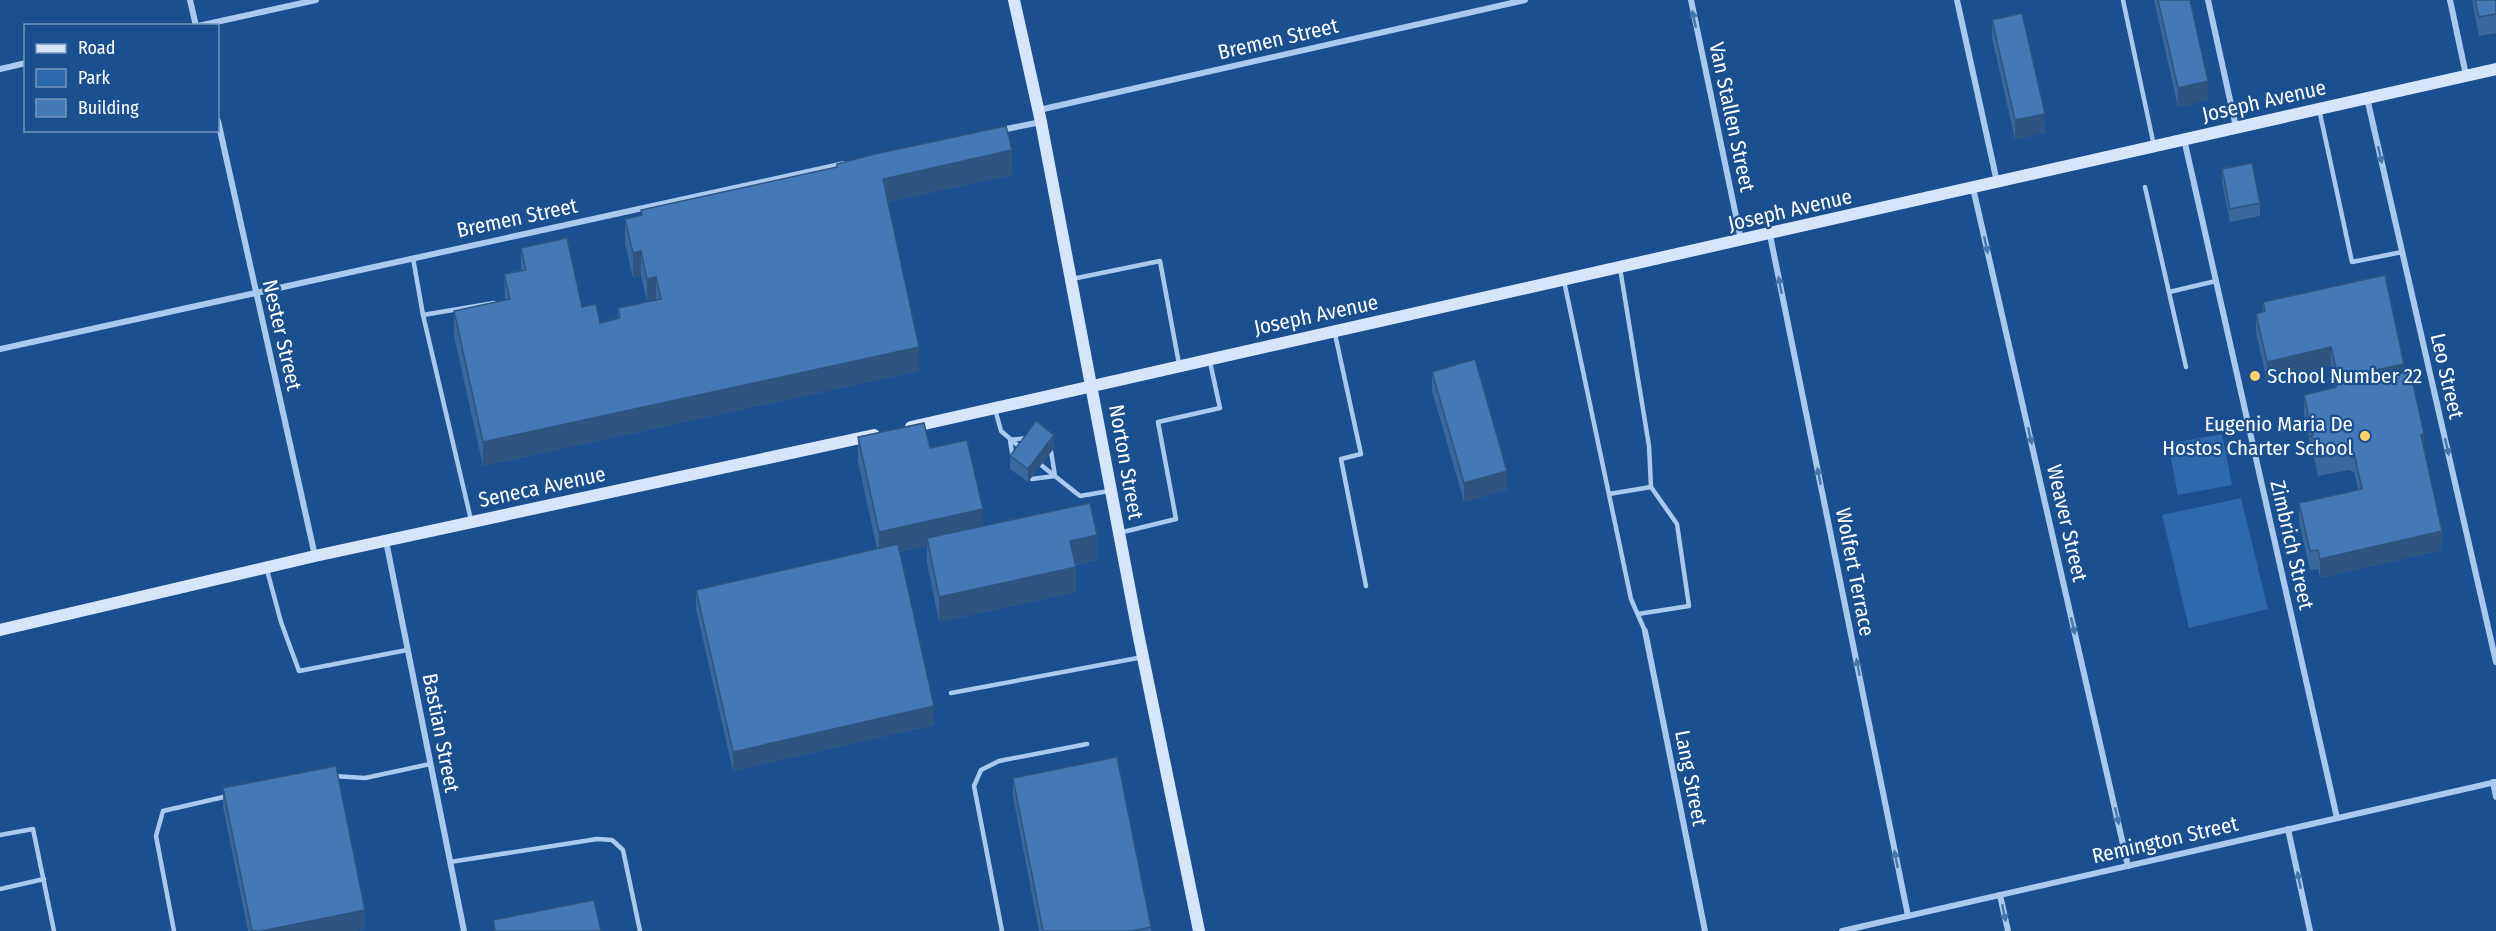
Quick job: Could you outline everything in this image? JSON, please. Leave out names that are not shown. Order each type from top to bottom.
[{"type":"main road","name":"Norton Street","points":[[1014,0],[1040,116],[1143,657],[1199,931]]},
{"type":"main road","name":"Joseph Avenue","points":[[1093,388],[1209,359],[2496,69]]},
{"type":"main road","name":"Seneca Avenue","points":[[0,630],[315,556],[1093,388]]},
{"type":"street","points":[[190,0],[196,24]]},
{"type":"street","points":[[206,24],[316,0]]},
{"type":"street","name":"Bremen Street","points":[[995,132],[1040,116],[1525,0]]},
{"type":"street","name":"Van Stallen Street","points":[[1690,0],[1741,240]]},
{"type":"street","points":[[1958,0],[1997,183]]},
{"type":"street","points":[[2208,0],[2236,127]]},
{"type":"street","points":[[2450,0],[2466,76]]},
{"type":"street","points":[[0,69],[24,63]]},
{"type":"street","name":"Leo Street","points":[[2367,98],[2496,662]]},
{"type":"street","name":"Nester Street","points":[[219,126],[315,556]]},
{"type":"street","name":"Zimbrich Street","points":[[2184,139],[2337,818]]},
{"type":"street","name":"Bremen Street","points":[[0,349],[855,162]]},
{"type":"street","name":"Weaver Street","points":[[1973,188],[2128,866]]},
{"type":"street","name":"Wolfert Terrace","points":[[1770,234],[1908,916]]},
{"type":"street","name":"Bastian Street","points":[[386,541],[464,931]]},
{"type":"street","name":"Lang Street","points":[[1645,631],[1705,931]]},
{"type":"street","points":[[2494,782],[2496,797]]},
{"type":"street","name":"Remington Street","points":[[1842,931],[2494,782]]},
{"type":"street","points":[[2288,829],[2310,931]]},
{"type":"street","points":[[2000,895],[2008,931]]},
{"type":"lane","points":[[2123,0],[2154,146]]},
{"type":"lane","points":[[2319,109],[2352,262],[2402,252]]},
{"type":"lane","points":[[2145,187],[2186,367]]},
{"type":"lane","points":[[413,258],[423,315],[472,522]]},
{"type":"lane","points":[[1072,279],[1160,261],[1180,366]]},
{"type":"lane","points":[[1620,268],[1649,447],[1651,487],[1677,524],[1689,606],[1638,614]]},
{"type":"lane","points":[[1563,281],[1631,599],[1645,631]]},
{"type":"lane","points":[[2169,292],[2216,281]]},
{"type":"lane","points":[[423,315],[498,302]]},
{"type":"lane","points":[[1335,331],[1361,454],[1341,459],[1366,586]]},
{"type":"lane","points":[[1119,532],[1176,519],[1158,422],[1220,408],[1209,359]]},
{"type":"lane","points":[[996,409],[1001,431],[1024,451]]},
{"type":"lane","points":[[1011,440],[1034,437]]},
{"type":"lane","points":[[1011,440],[1013,465]]},
{"type":"lane","points":[[1051,451],[1055,476]]},
{"type":"lane","points":[[1041,465],[1080,496],[1112,490]]},
{"type":"lane","points":[[1032,479],[1055,476]]},
{"type":"lane","points":[[1609,494],[1651,487]]},
{"type":"lane","points":[[266,568],[281,622],[299,671],[408,650]]},
{"type":"lane","points":[[951,693],[1143,657]]},
{"type":"lane","points":[[1002,931],[974,786],[981,770],[999,761],[1087,744]]},
{"type":"lane","points":[[324,776],[365,778],[430,764]]},
{"type":"lane","points":[[174,931],[156,836],[163,811],[236,794]]},
{"type":"lane","points":[[0,836],[33,829],[54,931]]},
{"type":"lane","points":[[450,862],[597,839],[612,840],[623,850],[640,931]]},
{"type":"lane","points":[[0,889],[44,879]]},
{"type":"green space","points":[[2222,434],[2232,485],[2178,495],[2168,444]]},
{"type":"green space","points":[[2241,498],[2268,609],[2189,628],[2162,515]]},
{"type":"building","points":[[2158,0],[2190,0],[2208,81],[2178,88]]},
{"type":"building","points":[[2475,0],[2496,0],[2496,14],[2479,17]]},
{"type":"building","points":[[2022,13],[2045,114],[2015,120],[1992,20]]},
{"type":"building","points":[[1006,126],[1012,150],[883,179],[919,347],[483,442],[454,311],[510,299],[504,274],[526,270],[521,248],[567,238],[582,307],[596,304],[600,323],[620,318],[618,308],[661,299],[656,277],[647,279],[641,251],[633,253],[625,219],[642,215],[641,210],[837,167],[837,164],[875,154]]},
{"type":"building","points":[[2252,163],[2260,203],[2230,209],[2222,169]]},
{"type":"building","name":"Eugenio Maria De Hostos Charter School","points":[[2385,275],[2404,364],[2371,371],[2373,379],[2410,371],[2442,531],[2320,559],[2318,550],[2310,551],[2299,503],[2362,489],[2354,453],[2349,451],[2318,457],[2314,439],[2310,436],[2313,435],[2309,417],[2306,418],[2308,414],[2304,395],[2336,387],[2339,381],[2331,347],[2267,362],[2256,314],[2265,311],[2263,302]]},
{"type":"building","points":[[1475,359],[1507,471],[1464,483],[1432,372]]},
{"type":"building","points":[[1036,421],[1054,435],[1028,469],[1010,456]]},
{"type":"building","points":[[924,423],[930,448],[967,440],[983,509],[879,532],[858,437]]},
{"type":"building","points":[[1090,503],[1097,535],[1070,541],[1076,567],[939,597],[927,538]]},
{"type":"building","points":[[898,544],[934,706],[733,752],[696,590]]},
{"type":"building","points":[[1117,757],[1151,927],[1132,931],[1043,931],[1013,778]]},
{"type":"building","points":[[336,766],[365,910],[252,931],[223,788]]},
{"type":"building","points":[[594,900],[601,931],[495,931],[493,920]]},
{"type":"place","name":"School Number 22","points":[[2255,376]]},
{"type":"place","name":"Eugenio Maria De Hostos Charter School","points":[[2365,436]]}]
